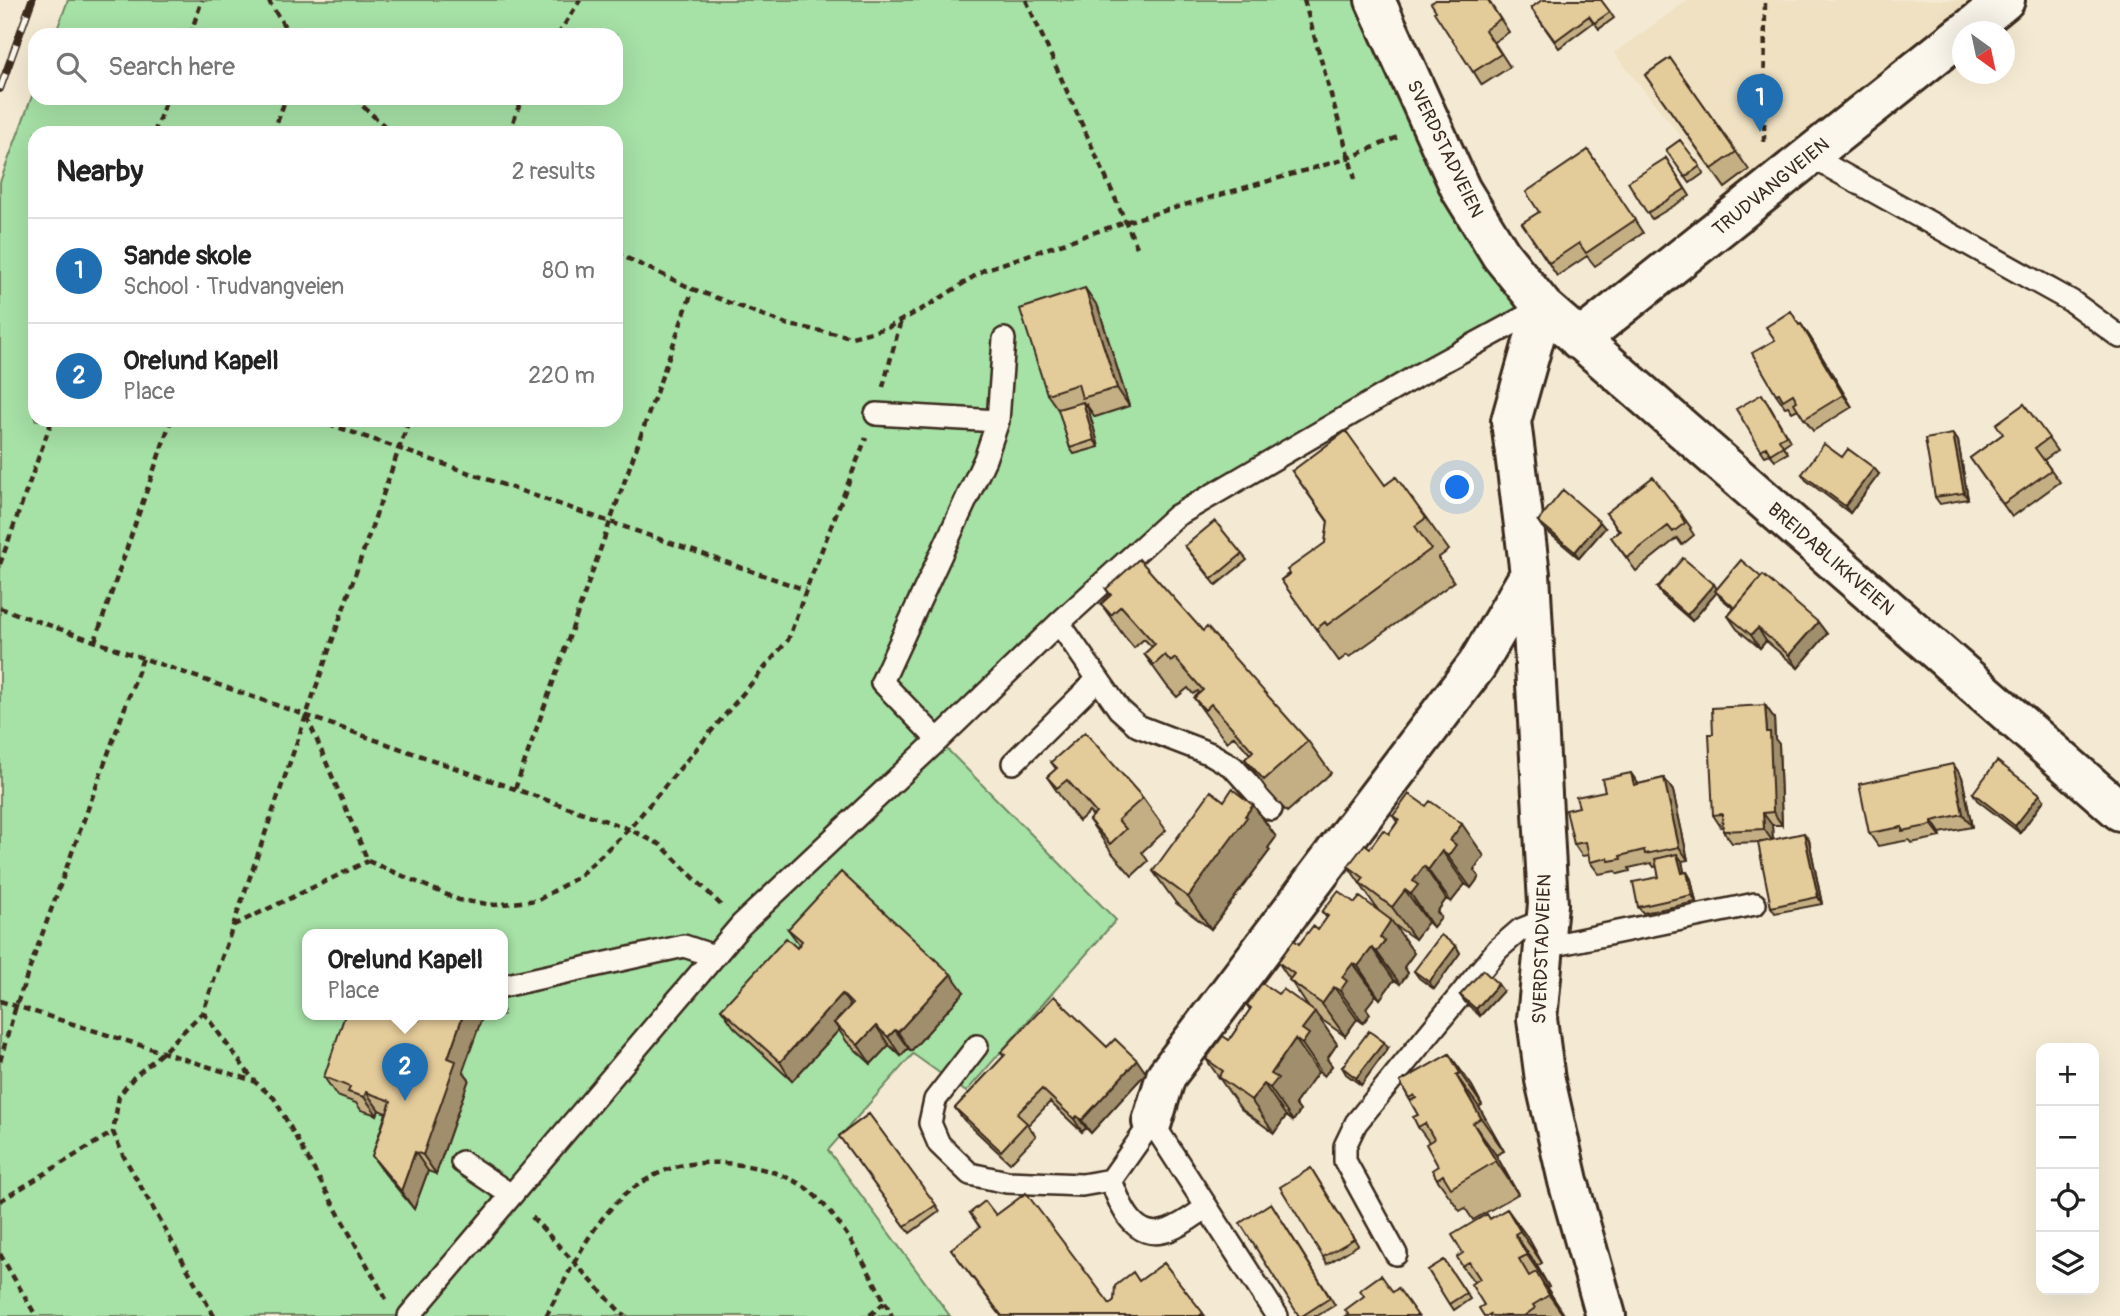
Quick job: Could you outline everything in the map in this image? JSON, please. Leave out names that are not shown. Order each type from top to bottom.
[{"type":"street","name":"SVERDSTADVEIEN","points":[[1375,0],[1461,190],[1502,255],[1543,307],[1511,421],[1530,573],[1546,933],[1537,1019],[1545,1080],[1568,1181],[1606,1316]]},
{"type":"street","name":"TRUDVANGVEIEN","points":[[1979,21],[2005,0]]},
{"type":"street","name":"TRUDVANGVEIEN","points":[[1579,340],[1952,43]]},
{"type":"street","name":"BREIDABLIKKVEIEN","points":[[1543,307],[2120,811]]},
{"type":"street","points":[[1152,1122],[1166,1076],[1477,665],[1530,573]]},
{"type":"lane","points":[[1811,156],[2071,301],[2120,337]]},
{"type":"lane","points":[[410,1316],[741,925],[1059,623],[1176,516],[1420,374],[1543,307]]},
{"type":"lane","points":[[938,740],[882,682],[985,459],[998,421],[1004,339]]},
{"type":"lane","points":[[876,414],[998,421]]},
{"type":"lane","points":[[1059,623],[1119,709],[1138,726],[1211,754],[1233,767],[1271,808]]},
{"type":"lane","points":[[1013,763],[1098,679]]},
{"type":"lane","points":[[1396,1254],[1345,1161],[1345,1146],[1356,1123],[1498,949],[1520,930],[1546,933],[1755,904]]},
{"type":"lane","points":[[508,985],[684,946],[715,956]]},
{"type":"lane","points":[[977,1046],[935,1100],[930,1123],[939,1144],[970,1174],[1007,1182],[1082,1185],[1111,1180],[1152,1122],[1277,1316]]},
{"type":"lane","points":[[462,1162],[511,1195]]},
{"type":"lane","points":[[1111,1180],[1121,1207],[1133,1223],[1149,1231],[1167,1231],[1207,1207]]},
{"type":"path","points":[[192,28],[202,0]]},
{"type":"path","points":[[268,0],[286,28]]},
{"type":"path","points":[[562,28],[580,0]]},
{"type":"path","points":[[1026,0],[1137,247]]},
{"type":"path","points":[[1304,0],[1355,179]]},
{"type":"path","points":[[1765,0],[1764,155],[1778,181]]},
{"type":"path","points":[[157,126],[164,105]]},
{"type":"path","points":[[276,126],[283,105]]},
{"type":"path","points":[[362,105],[384,126]]},
{"type":"path","points":[[512,126],[519,105]]},
{"type":"path","points":[[623,256],[693,289],[789,324],[852,337],[887,328],[984,270],[1125,222],[1349,158],[1431,124]]},
{"type":"path","points":[[515,789],[693,289]]},
{"type":"path","points":[[307,717],[368,861],[460,900],[495,905],[538,900],[578,877],[629,829],[788,640],[876,414],[901,320]]},
{"type":"path","points":[[0,564],[49,427]]},
{"type":"path","points":[[95,641],[169,427]]},
{"type":"path","points":[[337,427],[806,590]]},
{"type":"path","points":[[214,1316],[122,1155],[113,1132],[118,1096],[134,1077],[203,1012],[407,427]]},
{"type":"path","points":[[0,608],[629,829],[661,845],[741,925]]},
{"type":"path","points":[[0,1061],[16,1006],[143,658]]},
{"type":"path","points":[[233,925],[368,861]]},
{"type":"path","points":[[0,1001],[255,1082]]},
{"type":"path","points":[[203,1012],[255,1082],[274,1098],[389,1304]]},
{"type":"path","points":[[0,1201],[113,1132]]},
{"type":"path","points":[[546,1316],[599,1222],[620,1198],[644,1181],[670,1169],[699,1163],[758,1168],[785,1177],[809,1190],[845,1231],[892,1316]]},
{"type":"path","points":[[511,1195],[624,1316]]},
{"type":"path","points":[[0,1254],[36,1316]]},
{"type":"path","points":[[869,1316],[884,1302]]},
{"type":"shaded area","points":[[1688,0],[2012,0],[1985,21],[1952,21],[1952,47],[1741,211],[1614,53]]},
{"type":"green space","points":[[68,0],[1375,0],[1543,307],[1176,516],[938,740],[1116,920],[966,1092],[913,1054],[828,1150],[950,1316],[0,1316],[0,182],[29,105],[623,105],[623,28],[58,28]]},
{"type":"building","points":[[1436,0],[1488,0],[1500,19],[1485,30],[1501,54],[1473,72],[1434,12],[1436,11],[1431,3]]},
{"type":"building","points":[[1542,0],[1601,0],[1610,12],[1594,23],[1589,16],[1555,41],[1531,8]]},
{"type":"building","points":[[1670,58],[1736,152],[1712,169],[1645,75]]},
{"type":"building","points":[[1680,140],[1700,166],[1685,177],[1666,150]]},
{"type":"building","points":[[1588,150],[1635,220],[1586,253],[1579,243],[1549,263],[1522,223],[1539,212],[1526,192]]},
{"type":"building","points":[[1666,158],[1685,189],[1647,213],[1628,182]]},
{"type":"building","points":[[1085,288],[1117,388],[1082,398],[1078,384],[1047,394],[1020,309]]},
{"type":"building","points":[[1791,311],[1843,395],[1804,419],[1794,403],[1797,401],[1793,394],[1783,400],[1779,393],[1776,394],[1752,353],[1775,340],[1766,327]]},
{"type":"building","points":[[1762,394],[1786,435],[1779,439],[1783,446],[1770,454],[1766,447],[1761,450],[1736,409]]},
{"type":"building","points":[[1083,402],[1094,440],[1070,448],[1058,409]]},
{"type":"building","points":[[2024,404],[2049,438],[2035,448],[2051,470],[2003,504],[1970,458],[2003,434],[1996,424]]},
{"type":"building","points":[[1346,431],[1385,485],[1396,477],[1426,518],[1415,526],[1431,549],[1327,625],[1325,622],[1316,629],[1281,580],[1290,574],[1287,570],[1325,543],[1328,521],[1292,471]]},
{"type":"building","points":[[1953,434],[1964,493],[1935,497],[1925,439]]},
{"type":"building","points":[[1824,444],[1842,457],[1848,449],[1874,468],[1845,506],[1802,474]]},
{"type":"building","points":[[1653,477],[1682,515],[1685,523],[1673,532],[1668,526],[1627,558],[1611,537],[1620,531],[1606,513]]},
{"type":"building","points":[[1563,490],[1600,522],[1575,552],[1538,521]]},
{"type":"building","points":[[1215,521],[1242,554],[1212,579],[1185,546]]},
{"type":"building","points":[[1683,558],[1714,584],[1687,615],[1657,588]]},
{"type":"building","points":[[1139,559],[1203,631],[1207,627],[1308,741],[1264,780],[1245,759],[1253,751],[1211,704],[1205,710],[1194,698],[1203,690],[1175,658],[1171,662],[1165,655],[1154,665],[1144,654],[1155,644],[1121,606],[1111,615],[1101,604],[1111,595],[1106,589]]},
{"type":"building","points":[[1741,560],[1761,577],[1735,608],[1715,591]]},
{"type":"building","points":[[1763,575],[1818,622],[1789,655],[1758,628],[1751,635],[1728,616]]},
{"type":"building","points":[[1765,705],[1767,732],[1770,732],[1773,812],[1763,813],[1764,829],[1723,831],[1722,814],[1713,815],[1709,734],[1713,734],[1712,708]]},
{"type":"building","points":[[1085,732],[1143,798],[1118,820],[1126,829],[1110,844],[1089,820],[1096,813],[1067,780],[1057,788],[1047,777],[1057,768],[1051,762]]},
{"type":"building","points":[[1997,761],[2040,794],[2015,826],[1973,793]]},
{"type":"building","points":[[1953,764],[1963,814],[1932,821],[1932,825],[1902,831],[1902,827],[1869,833],[1859,784]]},
{"type":"building","points":[[1631,773],[1634,785],[1664,778],[1679,847],[1645,854],[1644,850],[1620,856],[1621,859],[1609,861],[1608,858],[1590,862],[1586,842],[1574,844],[1566,810],[1579,807],[1576,797],[1605,791],[1602,779]]},
{"type":"building","points":[[1232,789],[1253,805],[1188,897],[1153,871],[1211,791],[1224,801]]},
{"type":"building","points":[[1409,794],[1426,806],[1430,801],[1462,824],[1450,840],[1456,845],[1448,856],[1442,851],[1428,870],[1424,866],[1413,881],[1418,885],[1411,894],[1405,890],[1392,907],[1360,883],[1364,878],[1348,866],[1365,844],[1370,848],[1383,830],[1389,834],[1399,820],[1393,816]]},
{"type":"building","points":[[1804,833],[1818,897],[1771,907],[1758,843]]},
{"type":"building","points":[[1677,854],[1682,873],[1687,872],[1692,895],[1638,907],[1633,882],[1659,877],[1655,859]]},
{"type":"building","points":[[841,872],[951,974],[898,1032],[895,1030],[888,1037],[876,1026],[858,1045],[834,1023],[852,1004],[842,994],[780,1062],[721,1009],[786,938],[797,948],[802,941],[788,929]]},
{"type":"building","points":[[1338,891],[1355,903],[1360,897],[1391,920],[1380,937],[1385,941],[1377,952],[1372,948],[1358,966],[1353,963],[1342,977],[1347,981],[1340,991],[1334,987],[1322,1004],[1289,980],[1294,974],[1278,962],[1294,940],[1299,944],[1313,926],[1318,930],[1328,916],[1322,912]]},
{"type":"building","points":[[1441,935],[1456,946],[1429,982],[1414,971]]},
{"type":"building","points":[[1483,970],[1498,984],[1476,1009],[1460,995]]},
{"type":"building","points":[[1262,983],[1278,994],[1283,989],[1315,1012],[1302,1029],[1309,1034],[1302,1044],[1295,1039],[1271,1074],[1278,1078],[1270,1088],[1264,1084],[1251,1100],[1219,1077],[1223,1071],[1206,1059],[1223,1036],[1229,1040],[1251,1008],[1247,1005]]},
{"type":"building","points":[[1054,996],[1107,1047],[1115,1039],[1137,1060],[1082,1120],[1077,1116],[1074,1119],[1042,1089],[1017,1114],[1027,1123],[1001,1151],[955,1108],[1005,1055],[1001,1052]]},
{"type":"building","points":[[343,1020],[461,1020],[448,1058],[456,1061],[423,1155],[415,1152],[401,1191],[372,1156],[391,1101],[366,1092],[364,1097],[348,1092],[350,1087],[324,1077]]},
{"type":"building","points":[[1369,1031],[1384,1042],[1356,1078],[1342,1067]]},
{"type":"building","points":[[1449,1054],[1460,1073],[1456,1075],[1481,1118],[1473,1123],[1496,1161],[1451,1188],[1443,1175],[1437,1179],[1432,1170],[1438,1166],[1426,1144],[1434,1139],[1425,1123],[1418,1127],[1413,1117],[1418,1115],[1410,1101],[1416,1098],[1414,1095],[1409,1098],[1400,1082]]},
{"type":"building","points":[[869,1114],[936,1205],[905,1226],[839,1136]]},
{"type":"building","points":[[1311,1168],[1354,1239],[1323,1257],[1280,1187]]},
{"type":"building","points":[[1026,1193],[1110,1304],[1114,1300],[1115,1286],[1133,1272],[1139,1281],[1164,1263],[1203,1313],[1199,1316],[1002,1316],[951,1249],[980,1227],[970,1213],[985,1201],[996,1215]]},
{"type":"building","points":[[1271,1203],[1330,1298],[1302,1316],[1299,1316],[1240,1223]]},
{"type":"building","points":[[1507,1209],[1520,1231],[1515,1234],[1527,1255],[1519,1259],[1529,1276],[1536,1272],[1549,1295],[1533,1305],[1535,1308],[1524,1316],[1484,1316],[1479,1308],[1484,1305],[1471,1284],[1480,1279],[1469,1262],[1462,1266],[1457,1257],[1463,1253],[1452,1235],[1487,1214],[1490,1219]]},
{"type":"building","points":[[1444,1260],[1466,1293],[1449,1304],[1428,1270]]},
{"type":"building","points":[[1381,1275],[1393,1292],[1398,1288],[1418,1316],[1345,1316],[1348,1314],[1345,1310],[1364,1296],[1360,1290]]},
{"type":"railway","points":[[0,89],[32,0]]},
{"type":"place","name":"Sande skole","points":[[1760,132]]},
{"type":"place","name":"Orelund Kapell","points":[[405,1101]]}]
